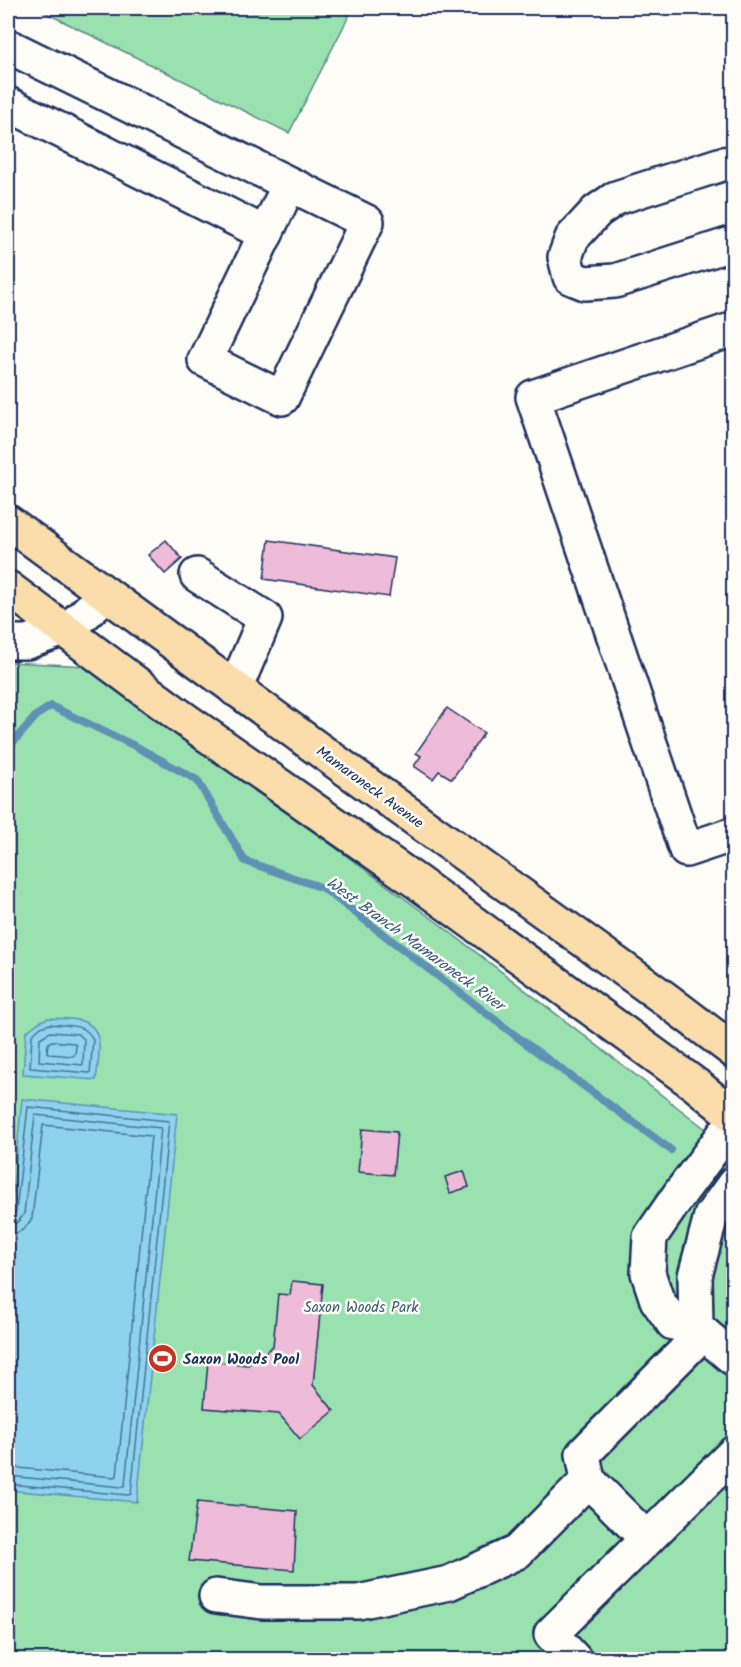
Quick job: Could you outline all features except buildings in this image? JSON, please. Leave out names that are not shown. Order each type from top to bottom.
[{"type":"main road","name":"Mamaroneck Avenue","points":[[8,522],[734,1051]]},
{"type":"main road","points":[[8,588],[188,722],[427,889],[696,1085],[734,1116]]},
{"type":"street","points":[[8,46],[367,222],[282,398],[205,360],[289,185]]},
{"type":"street","points":[[8,104],[266,234]]},
{"type":"street","points":[[734,163],[722,164],[616,198],[597,211],[572,238],[565,257],[570,277],[585,283],[615,281],[734,243]]},
{"type":"street","points":[[734,329],[533,398],[686,850],[734,834]]},
{"type":"street","points":[[197,575],[265,618],[236,689]]},
{"type":"street","points":[[8,642],[27,642],[64,629],[75,623],[106,594]]},
{"type":"street","points":[[734,1121],[681,1191],[650,1237],[648,1273],[657,1300],[673,1323],[699,1330],[734,1359]]},
{"type":"street","points":[[647,1539],[588,1480],[583,1454],[699,1330],[695,1276],[711,1216],[734,1184]]},
{"type":"street","points":[[575,1659],[551,1634],[734,1453]]},
{"type":"street","points":[[216,1596],[262,1602],[358,1602],[449,1583],[518,1552],[588,1480]]},
{"type":"green space","points":[[39,8],[353,8],[289,133]]},
{"type":"green space","name":"Saxon Woods Park","points":[[8,662],[88,666],[438,923],[733,1150],[734,1659],[8,1660]]},
{"type":"water","points":[[48,1018],[82,1021],[95,1030],[99,1046],[96,1080],[23,1074],[26,1032]]},
{"type":"water","points":[[22,1099],[177,1114],[137,1502],[8,1490],[8,1239]]},
{"type":"waterway","name":"West Branch Mamaroneck River","points":[[8,748],[37,715],[51,706],[137,747],[197,780],[245,861],[323,888],[524,1042],[671,1150]]},
{"type":"place","name":"Saxon Woods Pool","points":[[162,1359]]}]
